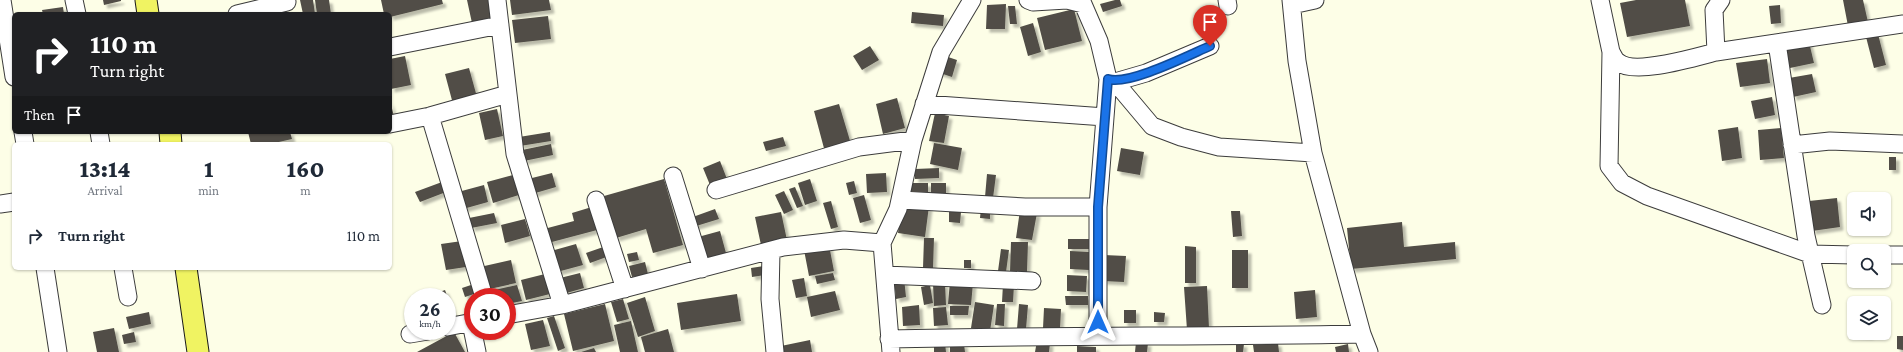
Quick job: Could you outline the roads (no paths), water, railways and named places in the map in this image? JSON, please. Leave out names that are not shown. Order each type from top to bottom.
[{"type":"main road","points":[[146,0],[148,12]]},
{"type":"main road","points":[[186,270],[198,352]]},
{"type":"street","points":[[2,0],[12,64]]},
{"type":"street","points":[[74,0],[77,12]]},
{"type":"street","points":[[497,0],[515,154],[562,305]]},
{"type":"street","points":[[972,0],[941,52],[913,140],[901,200],[882,243],[890,345],[1098,336],[1221,337],[1362,334]]},
{"type":"street","points":[[1028,0],[1033,2],[1067,0],[1083,4],[1099,41],[1112,80],[1152,126],[1181,137],[1219,147],[1313,153]]},
{"type":"street","points":[[1315,0],[1291,2],[1297,62],[1313,153],[1362,334],[1369,352]]},
{"type":"street","points":[[1600,0],[1611,52],[1609,166],[1622,183],[1647,196],[1810,254],[1847,254]]},
{"type":"street","points":[[1716,52],[1714,10],[1721,0]]},
{"type":"street","points":[[245,12],[287,2]]},
{"type":"street","points":[[1611,52],[1618,62],[1630,67],[1654,66],[1716,52],[1903,24]]},
{"type":"street","points":[[392,48],[500,25]]},
{"type":"street","points":[[1777,43],[1806,236],[1822,305]]},
{"type":"street","points":[[1112,80],[1146,73],[1210,46]]},
{"type":"street","points":[[1098,336],[1098,207],[1105,117],[1112,80]]},
{"type":"street","points":[[392,124],[430,116],[508,94]]},
{"type":"street","points":[[924,104],[1105,117]]},
{"type":"street","points":[[430,116],[481,288]]},
{"type":"street","points":[[716,190],[859,147],[913,140]]},
{"type":"street","points":[[1792,145],[1830,141],[1903,144]]},
{"type":"street","points":[[673,176],[702,269]]},
{"type":"street","points":[[596,200],[625,288]]},
{"type":"street","points":[[901,200],[1026,207],[1098,207]]},
{"type":"street","points":[[0,204],[12,202]]},
{"type":"street","points":[[516,314],[562,305],[783,248],[844,240],[882,243]]},
{"type":"street","points":[[771,251],[770,300],[773,352]]},
{"type":"street","points":[[1891,255],[1903,255]]},
{"type":"street","points":[[45,270],[58,352]]},
{"type":"street","points":[[123,270],[128,297]]},
{"type":"street","points":[[885,275],[1032,281]]},
{"type":"street","points":[[475,340],[477,352]]}]
